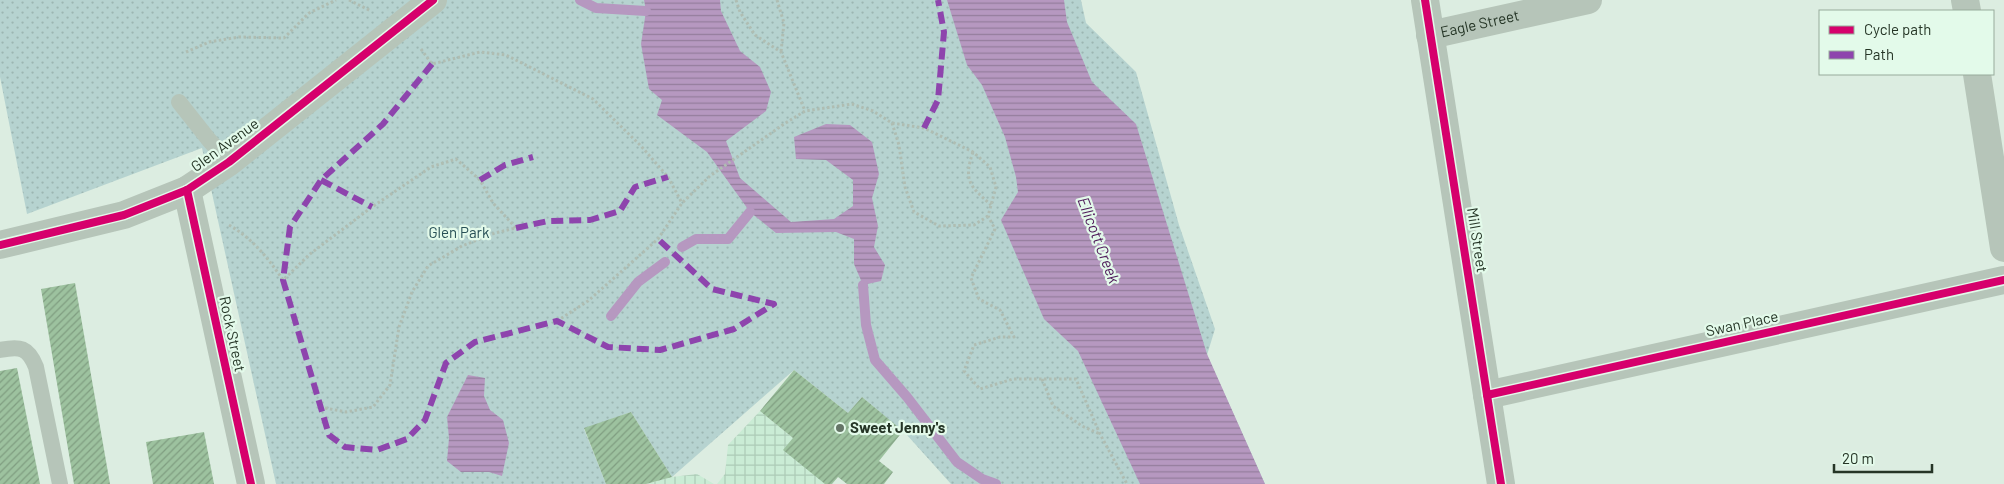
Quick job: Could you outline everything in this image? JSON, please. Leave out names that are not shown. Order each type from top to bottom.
[{"type":"street","name":"Glen Avenue","points":[[0,245],[124,215],[187,190],[230,162],[432,0]]},
{"type":"street","name":"Mill Street","points":[[1424,0],[1501,484]]},
{"type":"street","name":"Eagle Street","points":[[1430,35],[1588,0]]},
{"type":"street","points":[[1977,75],[2004,248]]},
{"type":"street","name":"Rock Street","points":[[187,190],[252,484]]},
{"type":"street","name":"Swan Place","points":[[1487,395],[2004,280]]},
{"type":"lane","points":[[179,102],[209,140],[230,162]]},
{"type":"lane","points":[[0,350],[14,347],[22,348],[32,356],[36,367],[60,484]]},
{"type":"path","points":[[186,52],[209,42],[239,37],[284,38],[309,14],[336,0]]},
{"type":"path","points":[[736,0],[740,12],[755,34],[781,52]]},
{"type":"path","points":[[777,0],[784,23],[781,52],[805,111]]},
{"type":"path","points":[[432,64],[480,52],[506,54],[593,99],[642,146],[668,177],[682,203]]},
{"type":"path","points":[[557,321],[588,301],[658,239],[682,203],[710,176],[746,149],[805,111],[852,104],[873,111],[892,123],[924,128],[973,152],[990,167],[996,187],[988,216],[974,225],[939,226],[914,212],[905,188],[899,145],[892,123]]},
{"type":"path","points":[[973,152],[967,168],[971,187],[991,205]]},
{"type":"path","points":[[230,225],[245,234],[265,255],[284,280],[310,254],[372,207],[431,167],[456,159],[480,180],[493,203],[516,228],[495,233],[462,246],[428,266],[412,292],[399,327],[390,385],[373,407],[346,412],[320,407]]},
{"type":"path","points":[[988,216],[995,229],[971,278],[979,299],[1000,310],[1014,337],[1000,337],[974,345],[964,371],[980,389],[1013,379],[1076,379],[1100,434],[1127,484]]},
{"type":"path","points":[[1042,379],[1054,406],[1082,426],[1100,434]]},
{"type":"green space","name":"Glen Park","points":[[0,0],[1081,0],[1086,23],[1136,72],[1179,225],[1215,329],[1207,355],[1265,484],[951,484],[907,435],[862,397],[848,413],[794,370],[672,477],[631,412],[584,429],[606,484],[276,484],[202,148],[27,214],[0,77]]},
{"type":"shaded area","points":[[760,411],[793,438],[825,484],[717,484],[725,474],[728,445]]},
{"type":"shaded area","points":[[697,474],[714,484],[646,484],[672,477]]},
{"type":"water","points":[[644,0],[720,0],[721,11],[740,51],[760,67],[771,92],[766,111],[726,141],[740,178],[791,222],[834,219],[853,206],[853,180],[826,160],[796,159],[794,137],[826,124],[850,125],[872,142],[879,174],[872,198],[878,226],[874,247],[885,265],[881,281],[863,285],[854,264],[854,239],[836,232],[776,233],[750,212],[707,152],[657,115],[662,100],[649,89],[641,44],[646,11]]},
{"type":"water","name":"Ellicott Creek","points":[[947,0],[1064,0],[1067,22],[1092,82],[1136,124],[1207,354],[1265,484],[1140,484],[1078,351],[1044,319],[1001,220],[1018,192],[1016,177],[1005,137],[982,85],[967,65]]},
{"type":"water","points":[[468,375],[485,378],[484,396],[490,410],[503,420],[509,443],[502,476],[489,472],[461,472],[447,461],[449,438],[447,417]]},
{"type":"building","points":[[75,283],[110,484],[74,484],[41,289]]},
{"type":"building","points":[[17,368],[40,484],[0,484],[0,371]]},
{"type":"building","name":"Sweet Jenny's","points":[[794,370],[848,413],[862,397],[903,431],[879,461],[893,472],[884,484],[847,484],[838,477],[832,484],[825,484],[783,450],[793,438],[760,411]]},
{"type":"building","points":[[631,412],[672,477],[646,484],[606,484],[584,428]]},
{"type":"building","points":[[204,432],[214,484],[153,484],[146,442]]},
{"type":"waterway","points":[[580,0],[596,8],[646,11]]},
{"type":"waterway","points":[[682,247],[696,239],[728,239],[750,212]]},
{"type":"waterway","points":[[611,316],[638,282],[665,262]]},
{"type":"waterway","points":[[863,285],[866,325],[875,360],[907,397],[957,462],[982,479],[996,484]]},
{"type":"marked path","points":[[924,128],[938,100],[944,32],[938,0]]},
{"type":"marked path","points":[[432,64],[383,124],[321,180],[290,227],[283,280],[329,435],[345,447],[377,450],[407,439],[425,420],[446,363],[475,342],[557,321],[608,347],[660,350],[734,329],[774,304],[712,289],[658,239]]},
{"type":"marked path","points":[[480,180],[505,165],[533,157]]},
{"type":"marked path","points":[[516,228],[548,221],[590,220],[620,211],[635,187],[668,177]]},
{"type":"marked path","points":[[321,180],[372,207]]},
{"type":"cycle path","points":[[0,245],[124,215],[187,190],[229,162],[433,0]]},
{"type":"cycle path","points":[[1425,0],[1501,484]]},
{"type":"cycle path","points":[[187,190],[251,484]]},
{"type":"cycle path","points":[[1487,395],[2004,280]]},
{"type":"place","name":"Sweet Jenny's","points":[[840,428]]}]
